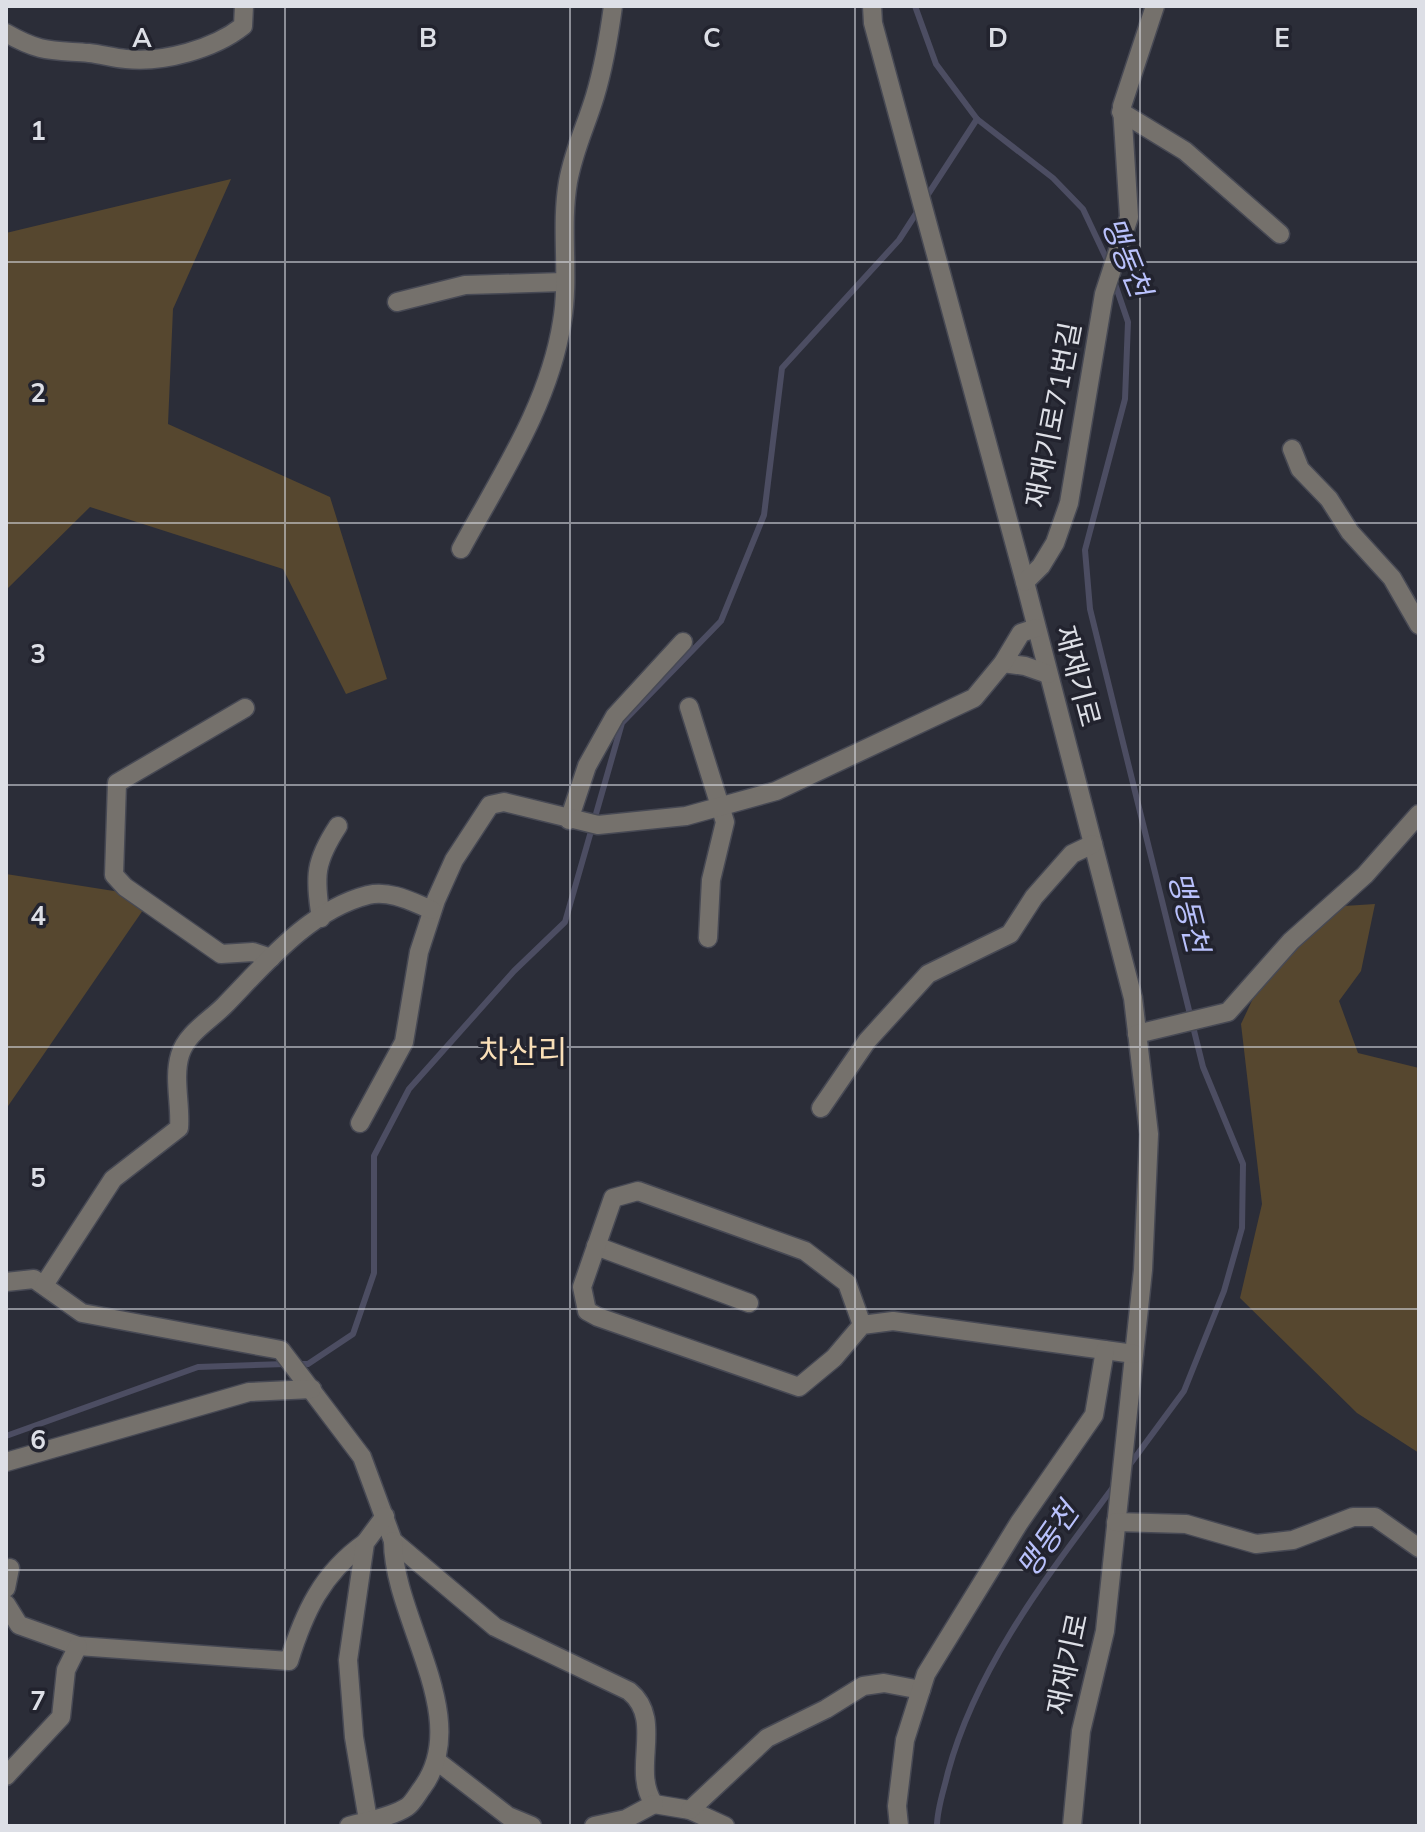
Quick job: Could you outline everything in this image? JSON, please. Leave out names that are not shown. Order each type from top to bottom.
[{"type":"street","points":[[6,33],[27,45],[55,54],[87,53],[129,60],[187,52],[229,37],[243,26],[244,6]]},
{"type":"street","points":[[461,549],[512,459],[548,380],[563,321],[563,215],[568,182],[577,139],[595,98],[613,6]]},
{"type":"street","name":"재재기로","points":[[872,6],[873,23],[1025,582],[1133,998],[1149,1134],[1143,1270],[1105,1631],[1081,1731],[1072,1826]]},
{"type":"street","points":[[1155,6],[1121,112],[1185,151],[1280,234]]},
{"type":"street","name":"재재기로71번길","points":[[1025,582],[1041,566],[1055,543],[1069,503],[1104,294],[1129,217],[1121,112]]},
{"type":"street","points":[[397,302],[465,285],[563,282]]},
{"type":"street","points":[[1292,449],[1300,469],[1329,499],[1366,552],[1392,578],[1402,602],[1419,625]]},
{"type":"street","points":[[360,1123],[404,1042],[419,952],[432,910],[454,860],[490,805],[504,802],[582,822],[686,816],[776,791],[974,698],[1003,663],[1021,633],[1036,628]]},
{"type":"street","points":[[582,822],[587,766],[615,716],[683,642]]},
{"type":"street","points":[[1003,663],[1048,674]]},
{"type":"street","points":[[689,707],[725,822],[711,880],[708,938]]},
{"type":"street","points":[[245,708],[117,783],[114,875],[136,896],[221,954],[253,952],[271,958]]},
{"type":"street","points":[[1137,1034],[1173,1028],[1228,1012],[1291,941],[1365,875],[1419,814]]},
{"type":"street","points":[[321,918],[315,880],[321,851],[338,826]]},
{"type":"street","points":[[821,1108],[867,1041],[928,974],[1010,934],[1034,897],[1072,854],[1093,844]]},
{"type":"street","points":[[44,1285],[113,1179],[179,1128],[181,1105],[177,1075],[186,1041],[271,958],[339,906],[390,893],[432,910]]},
{"type":"street","points":[[862,1325],[859,1308],[847,1283],[805,1251],[638,1191],[613,1198],[582,1287],[587,1311],[799,1387],[834,1358],[862,1325],[893,1321],[1105,1350],[1133,1363]]},
{"type":"street","points":[[596,1246],[749,1303]]},
{"type":"street","points":[[6,1282],[34,1279],[82,1313],[281,1350],[362,1457],[393,1541],[393,1568],[404,1608],[433,1677],[437,1761],[436,1769],[408,1807],[349,1826]]},
{"type":"street","points":[[899,1826],[897,1806],[905,1740],[926,1674],[1019,1523],[1094,1415],[1105,1350]]},
{"type":"street","points":[[6,1462],[249,1392],[307,1381]]},
{"type":"street","points":[[6,1604],[19,1625],[78,1646],[289,1661],[304,1614],[332,1569],[365,1543],[385,1516]]},
{"type":"street","points":[[1116,1517],[1186,1524],[1256,1544],[1293,1540],[1353,1517],[1375,1517],[1419,1548]]},
{"type":"street","points":[[393,1541],[495,1627],[629,1691],[640,1700],[647,1726],[646,1793],[654,1804]]},
{"type":"street","points":[[365,1543],[348,1660],[354,1737],[368,1820]]},
{"type":"street","points":[[6,1588],[10,1568]]},
{"type":"street","points":[[6,1776],[61,1717],[66,1670],[78,1646]]},
{"type":"street","points":[[690,1810],[767,1738],[826,1709],[863,1686],[884,1683],[921,1690]]},
{"type":"street","points":[[437,1761],[508,1816],[532,1826]]},
{"type":"street","points":[[594,1826],[626,1819],[654,1804],[690,1810],[725,1826]]},
{"type":"shaded area","points":[[231,179],[173,309],[168,424],[330,497],[387,679],[346,694],[283,569],[90,507],[6,590],[6,233]]},
{"type":"shaded area","points":[[6,874],[152,897],[6,1109]]},
{"type":"shaded area","points":[[1375,904],[1361,971],[1339,1001],[1358,1053],[1419,1068],[1419,1453],[1357,1413],[1240,1298],[1262,1204],[1241,1024],[1265,973],[1344,906]]},
{"type":"waterway","name":"맹동천","points":[[915,6],[936,64],[977,119],[1053,178],[1083,209],[1108,262]]},
{"type":"waterway","points":[[925,199],[977,119]]},
{"type":"waterway","points":[[297,1364],[308,1364],[353,1334],[374,1273],[374,1156],[409,1089],[514,971],[565,922],[622,723],[721,621],[764,515],[782,368],[899,240],[919,209]]},
{"type":"waterway","name":"맹동천","points":[[1114,281],[1128,322],[1125,399],[1085,550],[1090,609],[1203,1067],[1243,1164],[1242,1228],[1224,1291],[1184,1391],[1128,1467]]},
{"type":"waterway","points":[[6,1436],[198,1367],[286,1364]]},
{"type":"waterway","name":"맹동천","points":[[937,1826],[941,1799],[961,1733],[996,1658],[1041,1587],[1114,1486]]},
{"type":"district","name":"차산리","points":[[523,1052]]}]
